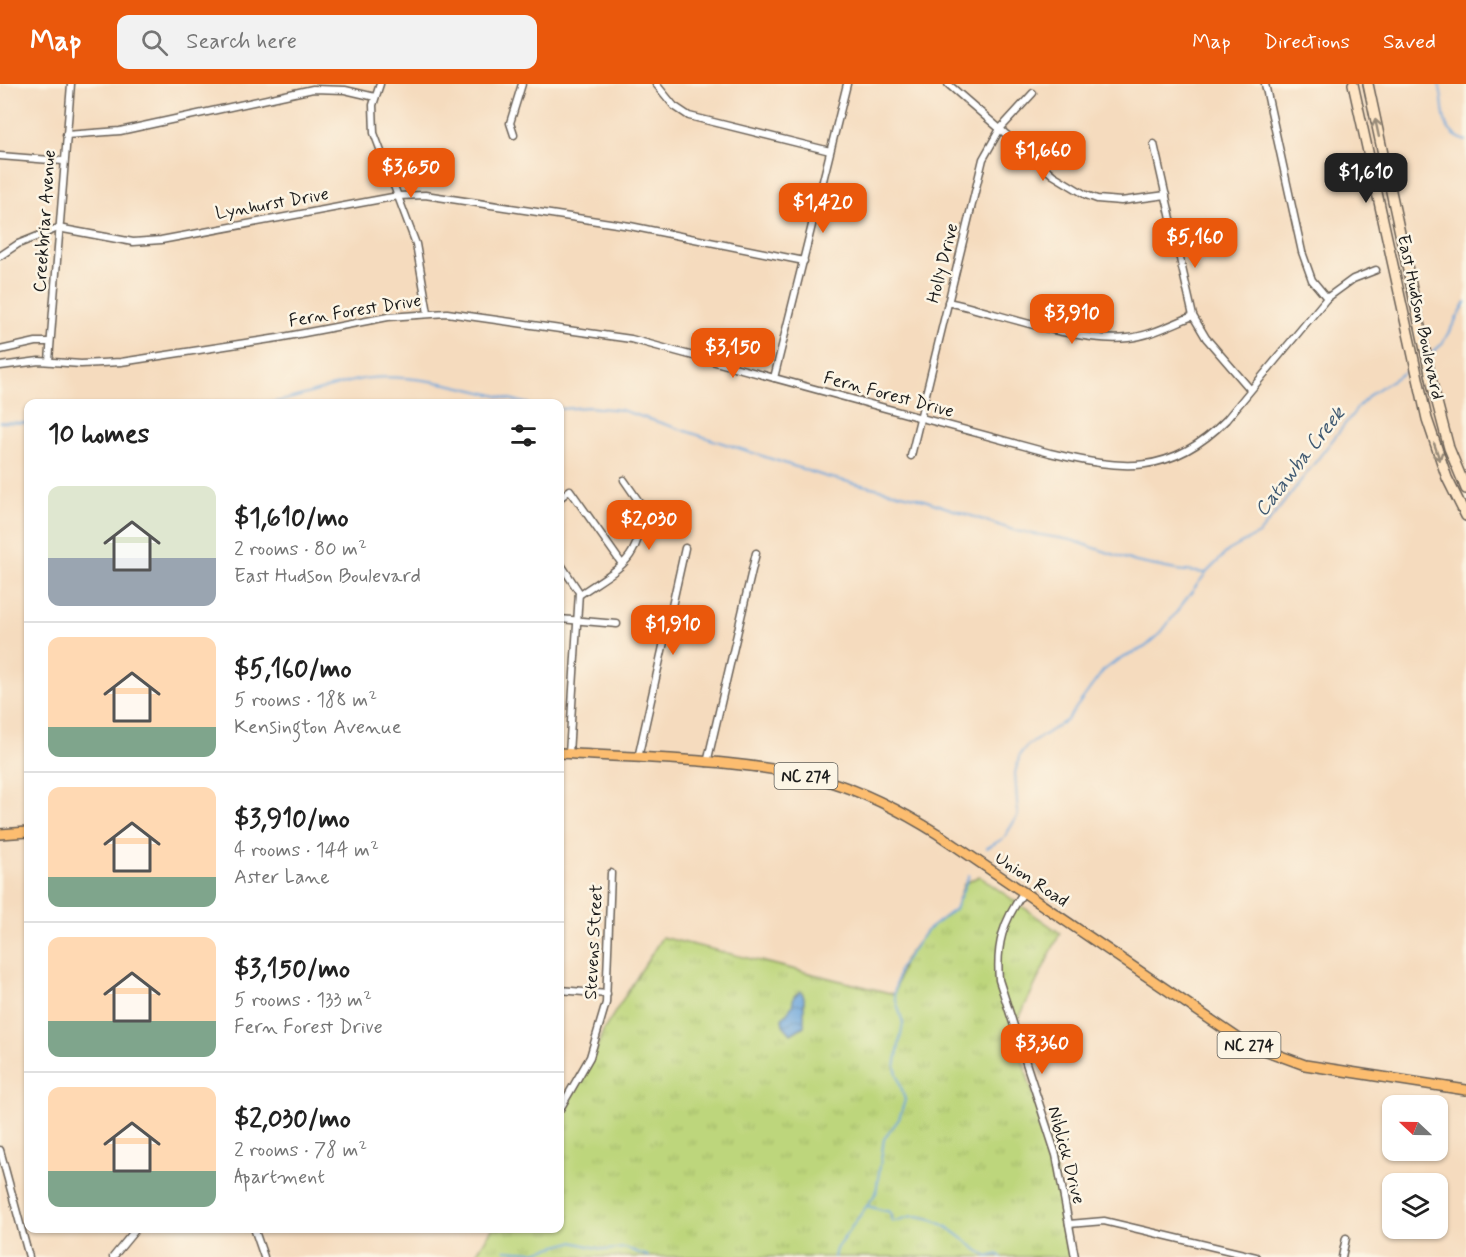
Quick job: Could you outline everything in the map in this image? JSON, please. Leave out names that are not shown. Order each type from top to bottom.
[{"type":"main road","name":"East Hudson Boulevard","points":[[1353,84],[1422,396],[1447,478],[1466,516]]},
{"type":"main road","name":"East Hudson Boulevard","points":[[1368,84],[1432,387],[1449,448],[1466,489]]},
{"type":"main road","name":"Union Road","points":[[564,754],[784,772],[864,794],[921,823],[1226,1032],[1274,1056],[1328,1070],[1466,1090]]},
{"type":"main road","points":[[0,834],[24,832]]},
{"type":"street","name":"Creekbriar Avenue","points":[[49,361],[63,161],[71,84]]},
{"type":"street","points":[[380,84],[375,97],[372,118],[374,133],[418,252],[428,313]]},
{"type":"street","points":[[514,135],[510,123],[522,84]]},
{"type":"street","points":[[656,84],[674,106],[689,116],[830,151]]},
{"type":"street","points":[[774,378],[847,84]]},
{"type":"street","points":[[948,84],[1059,179],[1086,195],[1097,199],[1121,201],[1166,195]]},
{"type":"street","points":[[1264,84],[1302,252],[1312,280],[1327,298]]},
{"type":"street","points":[[66,135],[120,131],[313,89],[345,90],[375,97]]},
{"type":"street","name":"Holly Drive","points":[[911,456],[983,159],[1000,129],[1033,93]]},
{"type":"street","points":[[1154,144],[1193,316],[1220,356],[1250,388]]},
{"type":"street","points":[[0,156],[63,161]]},
{"type":"street","name":"Lynhurst Drive","points":[[58,228],[132,242],[161,240],[398,196],[445,196],[607,222],[804,261]]},
{"type":"street","points":[[0,256],[18,244],[58,228]]},
{"type":"street","name":"Fern Forest Drive","points":[[0,366],[49,361],[81,364],[121,362],[278,338],[388,317],[428,313],[475,315],[631,339],[1073,458],[1108,466],[1132,466],[1167,460],[1199,443],[1226,420],[1250,388],[1327,298],[1353,279],[1376,270]]},
{"type":"street","points":[[948,302],[1082,336],[1105,339],[1130,338],[1193,316]]},
{"type":"street","points":[[0,350],[36,342],[50,342]]},
{"type":"street","points":[[579,595],[622,564],[638,545],[642,506],[624,480]]},
{"type":"street","points":[[564,495],[570,490],[622,564]]},
{"type":"street","points":[[638,759],[685,548]]},
{"type":"street","points":[[706,764],[756,553]]},
{"type":"street","points":[[564,570],[579,595],[564,754]]},
{"type":"street","points":[[564,619],[617,624]]},
{"type":"street","name":"Stevens Street","points":[[564,1102],[590,1057],[607,994],[611,873]]},
{"type":"street","name":"Niblick Drive","points":[[1023,893],[1004,924],[997,957],[999,980],[1056,1155],[1075,1257]]},
{"type":"street","points":[[564,990],[607,994]]},
{"type":"street","points":[[0,1150],[29,1257]]},
{"type":"street","points":[[1069,1224],[1093,1220],[1121,1224],[1256,1257]]},
{"type":"street","points":[[113,1257],[134,1233]]},
{"type":"street","points":[[256,1233],[264,1257]]},
{"type":"street","points":[[1342,1257],[1346,1238]]},
{"type":"green space","points":[[979,876],[1060,933],[1013,1031],[1053,1156],[1071,1257],[474,1257],[489,1233],[564,1233],[564,1109],[595,1053],[603,1031],[662,937],[894,994],[904,960],[926,931],[955,909],[964,884]]},
{"type":"water","points":[[801,991],[804,997],[804,1026],[791,1034],[783,1025],[782,1019],[792,1006],[794,996]]},
{"type":"waterway","name":"Catawba Creek","points":[[1439,84],[1446,125],[1450,131],[1466,141]]},
{"type":"waterway","name":"Catawba Creek","points":[[1430,355],[1442,344],[1466,302]]},
{"type":"waterway","name":"Catawba Creek","points":[[987,848],[1004,838],[1018,815],[1015,773],[1020,754],[1027,746],[1067,720],[1103,671],[1115,662],[1145,647],[1160,634],[1206,573],[1228,551],[1260,533],[1359,406],[1372,393],[1413,367]]},
{"type":"waterway","points":[[290,399],[357,380],[376,377],[398,377],[443,383],[509,399]]},
{"type":"waterway","points":[[564,409],[589,407],[621,410],[827,477],[915,497],[1016,531],[1071,540],[1136,562],[1206,573]]},
{"type":"waterway","points":[[0,422],[24,423]]},
{"type":"waterway","name":"Catawba Creek","points":[[834,1257],[836,1249],[876,1193],[884,1139],[899,1119],[905,1100],[895,1067],[903,1023],[894,994],[899,969],[926,931],[955,909],[969,875]]},
{"type":"waterway","points":[[867,1206],[890,1212],[892,1221],[915,1216],[926,1217],[945,1226],[988,1257],[998,1254],[1001,1257]]},
{"type":"waterway","points":[[505,1250],[534,1252],[572,1242],[606,1250],[625,1248],[648,1256]]}]
